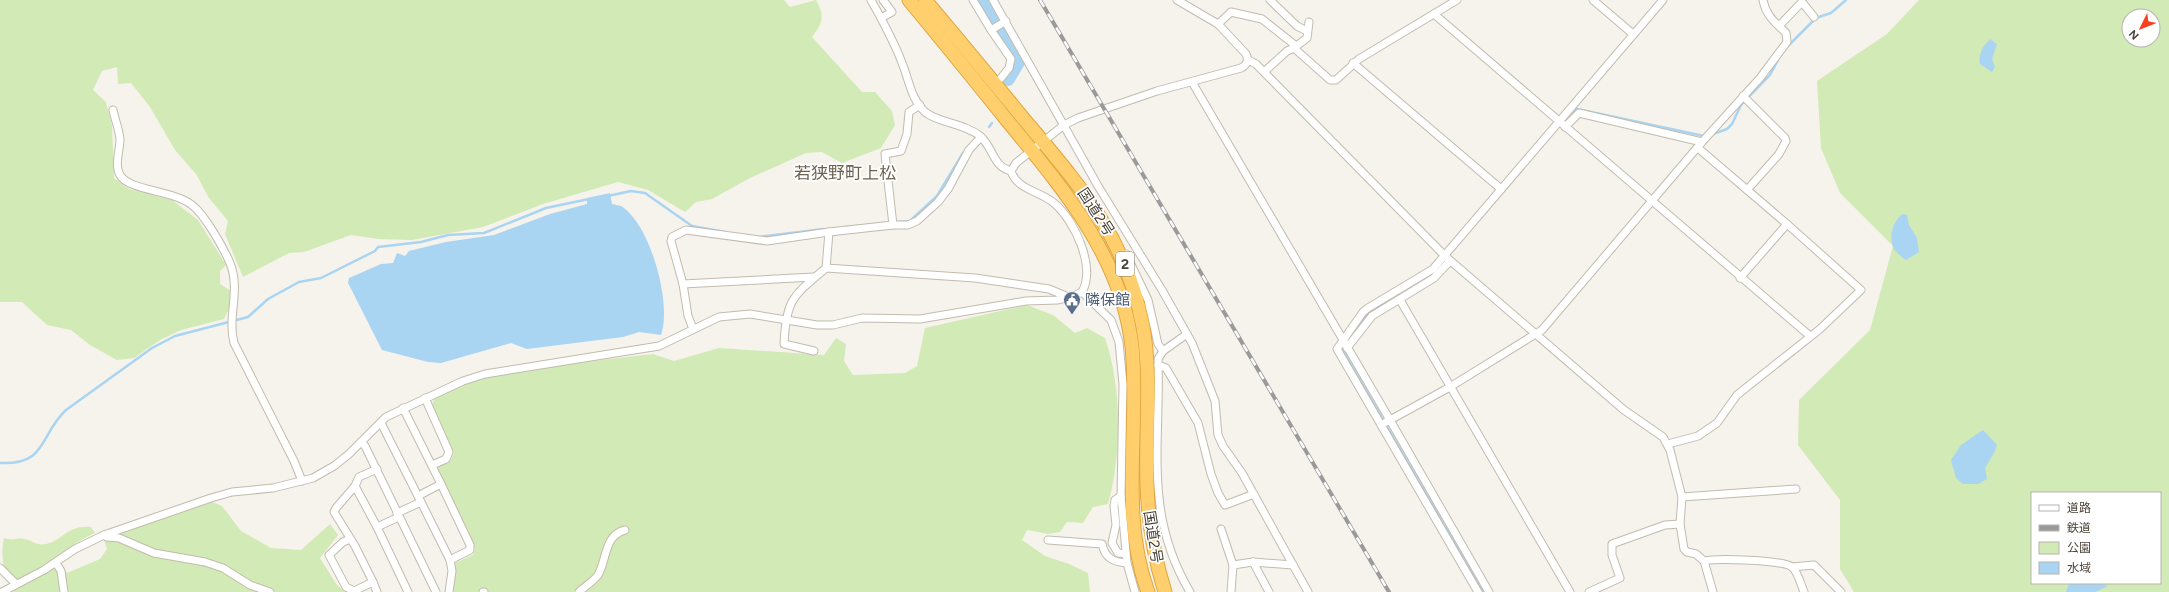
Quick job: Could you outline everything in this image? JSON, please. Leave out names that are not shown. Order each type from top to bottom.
[{"type":"highway","name":"国道2号","points":[[909,0],[1032,150],[1079,211],[1107,262],[1124,310],[1132,345],[1134,386],[1133,488],[1137,551],[1148,592]]},
{"type":"highway","name":"国道2号","points":[[926,0],[1081,188],[1114,240],[1129,277],[1142,326],[1146,362],[1147,484],[1149,520],[1154,549],[1165,592]]},
{"type":"street","points":[[2,592],[104,535],[223,495],[273,488],[302,482],[334,466],[362,442],[386,417],[463,381],[485,374],[659,346],[719,316],[750,314],[816,325],[833,325],[862,318],[920,320],[1026,301],[1068,297],[1082,292],[1086,285],[1088,275],[1080,241],[1065,215],[1054,203],[1017,183],[1011,171],[999,166],[981,137],[956,124],[932,117],[920,105],[911,91],[902,63],[871,0]]},
{"type":"street","points":[[881,18],[892,12],[883,0]]},
{"type":"street","points":[[973,0],[1012,59],[1009,68],[1001,78]]},
{"type":"street","points":[[993,0],[1004,22],[1192,343],[1215,401],[1218,436],[1223,446],[1242,472],[1308,592]]},
{"type":"street","points":[[1177,0],[1218,24],[1244,52],[1248,60],[1256,64],[1447,258],[1624,410],[1641,424],[1657,433],[1668,444],[1682,497],[1680,524],[1684,549],[1687,552],[1696,554],[1704,561],[1713,592]]},
{"type":"street","points":[[1270,0],[1297,26],[1308,31]]},
{"type":"street","points":[[1218,24],[1230,12],[1262,18],[1333,81],[1338,79],[1353,63],[1457,0]]},
{"type":"street","points":[[1593,0],[1633,34]]},
{"type":"street","points":[[1347,348],[1372,316],[1434,278],[1447,258],[1501,189],[1663,0]]},
{"type":"street","points":[[1387,422],[1450,387],[1537,334],[1700,145],[1745,98],[1787,42],[1786,33],[1765,11],[1763,0]]},
{"type":"street","points":[[1779,26],[1802,2],[1814,17]]},
{"type":"street","points":[[1434,14],[1651,202],[1810,336]]},
{"type":"street","points":[[992,30],[1004,22]]},
{"type":"street","points":[[1264,72],[1287,51],[1307,38],[1309,22]]},
{"type":"street","points":[[1011,171],[1016,162],[1064,125],[1109,106],[1242,68],[1248,60]]},
{"type":"street","points":[[1353,63],[1501,189]]},
{"type":"street","points":[[1192,82],[1343,340],[1387,422],[1489,592]]},
{"type":"street","points":[[1745,98],[1786,142],[1779,154],[1747,190]]},
{"type":"street","points":[[892,222],[885,154],[898,153],[903,148],[907,134],[909,112],[920,105]]},
{"type":"street","points":[[113,110],[120,141],[117,166],[123,179],[133,186],[165,192],[192,205],[202,216],[230,262],[235,280],[235,299],[232,322],[234,343],[294,461],[302,482]]},
{"type":"street","points":[[1565,127],[1579,113],[1700,145],[1747,190],[1861,290],[1838,313],[1736,395],[1717,423],[1698,436],[1668,444]]},
{"type":"street","points":[[693,329],[688,316],[683,284],[671,241],[672,237],[686,230],[767,241],[892,222],[908,225],[917,221],[938,202],[948,189],[969,150],[981,137]]},
{"type":"street","points":[[1740,278],[1787,224]]},
{"type":"street","points":[[826,268],[829,232]]},
{"type":"street","points":[[1114,240],[1126,254],[1135,270],[1148,300],[1158,344],[1163,351]]},
{"type":"street","points":[[1447,258],[1423,277],[1368,308],[1337,349],[1478,592]]},
{"type":"street","points":[[814,351],[784,344],[785,320],[795,295],[826,268],[975,278],[1049,289],[1068,297]]},
{"type":"street","points":[[683,284],[814,278]]},
{"type":"street","points":[[1082,292],[1111,320],[1119,342],[1123,384],[1121,496],[1127,563],[1135,592]]},
{"type":"street","points":[[1400,300],[1570,592]]},
{"type":"street","points":[[1187,334],[1163,351],[1158,359],[1156,476],[1157,496],[1166,537],[1176,566],[1190,592]]},
{"type":"street","points":[[1158,365],[1166,368],[1180,395],[1198,423],[1211,474],[1218,493],[1225,505],[1254,494]]},
{"type":"street","points":[[424,398],[449,452],[446,459],[432,465]]},
{"type":"street","points":[[403,408],[470,545],[470,550],[450,560]]},
{"type":"street","points":[[381,423],[450,560],[452,571],[449,592]]},
{"type":"street","points":[[362,442],[377,469],[436,592]]},
{"type":"street","points":[[377,469],[359,478],[355,486],[334,512],[350,539],[377,592]]},
{"type":"street","points":[[377,527],[398,515],[441,484]]},
{"type":"street","points":[[355,486],[377,527],[408,592]]},
{"type":"street","points":[[1682,497],[1796,489]]},
{"type":"street","points":[[1121,496],[1115,500],[1114,506],[1116,525],[1112,543],[1118,553],[1124,554]]},
{"type":"street","points":[[1589,592],[1620,578],[1612,555],[1612,544],[1666,525],[1680,524]]},
{"type":"street","points":[[1221,529],[1233,565],[1232,592]]},
{"type":"street","points":[[579,592],[598,574],[611,539],[618,531],[625,530]]},
{"type":"street","points":[[104,535],[107,537],[119,538],[154,553],[205,562],[223,568],[250,584],[270,592]]},
{"type":"street","points":[[1159,542],[1166,537]]},
{"type":"street","points":[[350,539],[343,542],[329,554],[346,587],[354,591],[373,582]]},
{"type":"street","points":[[1048,540],[1102,544],[1108,558],[1114,561],[1127,563]]},
{"type":"street","points":[[1704,561],[1755,560],[1792,567],[1814,565],[1841,592]]},
{"type":"street","points":[[1233,565],[1253,562],[1293,565]]},
{"type":"street","points":[[1253,562],[1269,592]]},
{"type":"street","points":[[56,563],[62,575],[64,592]]},
{"type":"street","points":[[1792,567],[1804,592]]},
{"type":"street","points":[[0,568],[16,584]]},
{"type":"green space","points":[[0,0],[784,0],[790,7],[816,0],[821,11],[822,19],[819,28],[812,37],[862,92],[875,92],[892,111],[895,125],[881,148],[842,163],[822,152],[806,153],[750,178],[712,199],[696,202],[685,212],[648,190],[618,182],[543,204],[483,227],[412,240],[378,239],[351,235],[304,252],[289,253],[243,277],[225,234],[228,221],[209,198],[196,174],[175,150],[150,107],[131,83],[118,84],[117,67],[102,71],[93,90],[106,102],[112,126],[114,178],[129,189],[172,200],[198,220],[226,265],[220,271],[220,284],[231,291],[229,309],[224,319],[181,330],[160,340],[134,358],[117,360],[90,345],[71,330],[47,325],[22,302],[0,302]]},
{"type":"green space","points":[[1919,0],[2169,0],[2169,592],[1854,592],[1840,569],[1840,500],[1798,445],[1799,400],[1870,330],[1893,246],[1840,193],[1821,148],[1817,81],[1887,34]]},
{"type":"green space","points":[[1027,305],[1053,315],[1075,333],[1087,328],[1105,338],[1111,357],[1117,399],[1118,442],[1113,484],[1108,504],[1093,507],[1083,523],[1067,522],[1060,532],[1048,534],[1027,530],[1022,540],[1045,556],[1069,564],[1088,573],[1090,592],[453,592],[455,563],[473,555],[475,549],[437,468],[450,461],[454,453],[432,405],[435,396],[487,376],[557,365],[653,354],[674,361],[719,348],[824,355],[836,338],[846,344],[844,361],[853,375],[905,373],[917,366],[925,328]]},
{"type":"green space","points":[[210,501],[222,506],[241,531],[271,548],[301,550],[330,524],[338,535],[320,558],[337,585],[346,592],[14,592],[5,572],[2,552],[4,538],[22,539],[43,544],[57,540],[76,528],[91,527],[95,533],[74,545],[62,558],[61,564],[67,573],[100,559],[107,549],[104,540]]},
{"type":"water","points":[[1990,39],[1997,44],[1992,59],[1995,67],[1992,72],[1980,64],[1982,50]]},
{"type":"water","points":[[610,193],[612,204],[623,207],[634,218],[643,232],[657,267],[664,305],[664,321],[661,335],[639,332],[623,337],[527,349],[511,343],[441,363],[428,362],[382,350],[348,283],[349,278],[381,264],[393,263],[397,253],[405,256],[409,251],[446,242],[494,235],[550,214],[587,204],[587,198]]},
{"type":"water","points":[[1903,214],[1907,215],[1909,225],[1917,238],[1919,252],[1906,260],[1895,250],[1891,240],[1894,225]]},
{"type":"water","points":[[1983,430],[1997,445],[1985,468],[1987,479],[1978,484],[1963,484],[1956,478],[1951,460],[1961,445]]},
{"type":"water","points":[[2069,584],[2102,584],[2108,586],[2095,592],[2066,592]]},
{"type":"waterway","points":[[982,0],[1018,62],[1008,79]]},
{"type":"waterway","points":[[1789,45],[1816,18],[1831,13],[1846,0]]},
{"type":"waterway","points":[[1713,134],[1727,129],[1732,124],[1741,105],[1770,75],[1778,60]]},
{"type":"waterway","points":[[1567,121],[1577,109],[1704,136]]},
{"type":"waterway","points":[[989,127],[992,123]]},
{"type":"waterway","points":[[845,227],[910,221],[937,196],[963,153]]},
{"type":"waterway","points":[[608,196],[631,191],[645,193],[692,226],[725,232]]},
{"type":"waterway","points":[[0,463],[16,462],[27,459],[35,454],[41,447],[57,420],[66,410],[152,348],[175,336],[248,317],[268,299],[299,282],[321,278],[375,251],[378,247],[421,242],[448,235],[484,233],[546,208],[589,199]]},
{"type":"waterway","points":[[759,237],[824,229]]},
{"type":"waterway","points":[[1423,281],[1433,273]]},
{"type":"waterway","points":[[1348,341],[1368,313],[1386,303]]},
{"type":"waterway","points":[[1343,348],[1342,349],[1483,592]]},
{"type":"railway","points":[[1040,0],[1389,592]]},
{"type":"place","name":"隣保館","points":[[1072,315]]},
{"type":"district","name":"若狭野町上松","points":[[845,173]]}]
